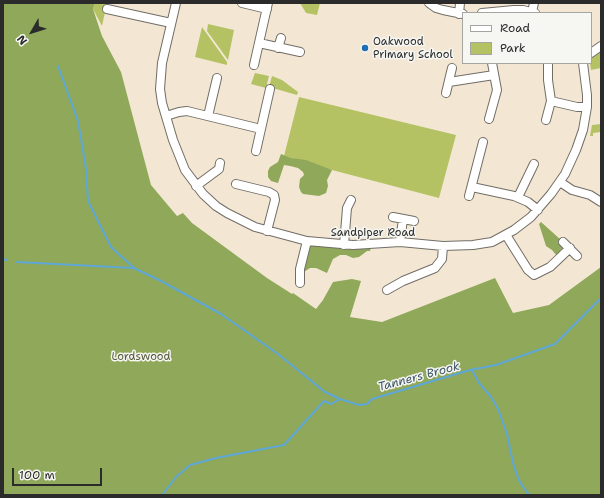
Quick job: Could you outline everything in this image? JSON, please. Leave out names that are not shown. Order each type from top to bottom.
[{"type":"street","name":"Sandpiper Road","points":[[176,3],[159,83],[160,95],[166,116],[182,163],[196,186],[209,200],[227,213],[245,223],[267,231],[307,241],[344,245],[400,242],[461,246],[483,244],[498,240],[524,224],[538,210],[560,182],[571,163],[578,145],[583,130],[587,107],[583,64]]},
{"type":"street","points":[[242,3],[267,6],[254,65]]},
{"type":"street","points":[[429,3],[436,8],[461,14],[460,3]]},
{"type":"street","points":[[107,8],[119,7],[171,23]]},
{"type":"street","points":[[500,12],[524,10],[530,12]]},
{"type":"street","points":[[278,48],[281,38]]},
{"type":"street","points":[[259,43],[300,52]]},
{"type":"street","points":[[592,52],[601,46]]},
{"type":"street","points":[[489,119],[489,102],[497,90],[492,64]]},
{"type":"street","points":[[546,120],[551,101],[547,67],[556,70]]},
{"type":"street","points":[[446,93],[452,68]]},
{"type":"street","points":[[449,82],[494,75]]},
{"type":"street","points":[[208,116],[217,78]]},
{"type":"street","points":[[256,151],[270,89]]},
{"type":"street","points":[[205,91],[214,93]]},
{"type":"street","points":[[551,101],[577,107],[587,107]]},
{"type":"street","points":[[166,116],[183,111],[261,129]]},
{"type":"street","points":[[469,196],[483,142]]},
{"type":"street","points":[[479,158],[488,160]]},
{"type":"street","points":[[196,186],[219,168],[220,163]]},
{"type":"street","points":[[518,197],[526,171],[534,164]]},
{"type":"street","points":[[560,182],[572,190],[590,195],[601,202]]},
{"type":"street","points":[[236,184],[269,192],[274,195],[275,200],[267,231]]},
{"type":"street","points":[[472,187],[518,197],[528,202],[538,210]]},
{"type":"street","points":[[344,245],[344,207],[351,200]]},
{"type":"street","points":[[393,217],[414,221]]},
{"type":"street","points":[[400,242],[403,219]]},
{"type":"street","points":[[506,235],[528,270],[534,275],[550,267],[570,248]]},
{"type":"street","points":[[300,283],[300,269],[307,241]]},
{"type":"street","points":[[563,242],[577,256]]},
{"type":"street","points":[[387,290],[396,284],[435,268],[442,259],[443,246]]},
{"type":"street","points":[[392,276],[396,284]]},
{"type":"green space","name":"Lordswood","points":[[3,3],[95,3],[93,9],[102,36],[121,72],[151,185],[177,216],[183,213],[192,223],[267,278],[292,294],[293,293],[316,309],[333,282],[352,279],[361,281],[350,317],[382,322],[495,278],[513,313],[549,305],[601,267],[601,495],[3,495]]},
{"type":"green space","points":[[95,3],[107,3],[102,26],[93,9]]},
{"type":"green space","points":[[300,3],[320,3],[317,15],[306,13]]},
{"type":"green space","points":[[208,24],[234,30],[228,60],[207,31]]},
{"type":"green space","points":[[202,27],[227,62],[227,65],[195,57]]},
{"type":"green space","points":[[601,50],[601,68],[591,70],[590,64],[592,64],[592,57]]},
{"type":"green space","points":[[255,73],[269,76],[266,88],[251,84]]},
{"type":"green space","points":[[272,76],[282,80],[298,92],[297,95],[269,87]]},
{"type":"green space","points":[[299,97],[456,135],[439,198],[284,156]]},
{"type":"green space","points":[[601,124],[601,132],[593,133],[593,136],[590,136],[592,125]]},
{"type":"green space","points":[[281,154],[291,158],[306,160],[332,170],[327,180],[328,186],[326,193],[319,196],[303,194],[299,187],[300,179],[304,175],[303,172],[298,168],[290,166],[284,165],[278,183],[271,181],[268,177],[268,171],[270,167],[278,162]]},
{"type":"green space","points":[[541,222],[561,240],[561,254],[557,256],[546,246],[539,224]]},
{"type":"green space","points":[[310,244],[371,247],[370,251],[367,251],[359,257],[353,258],[346,255],[340,255],[333,259],[327,273],[316,268],[310,268],[304,272],[305,255]]},
{"type":"waterway","points":[[58,66],[78,121],[86,169],[88,201],[111,247],[134,268],[221,314],[278,354],[325,392],[340,399]]},
{"type":"waterway","points":[[3,259],[7,260]]},
{"type":"waterway","points":[[17,262],[133,268]]},
{"type":"waterway","name":"Tanners Brook","points":[[162,495],[176,477],[190,465],[216,458],[284,445],[324,401],[331,404],[340,399],[359,405],[367,404],[372,399],[470,370],[496,365],[555,344],[601,298]]},
{"type":"waterway","points":[[472,370],[479,383],[491,397],[498,409],[507,434],[513,463],[518,478],[529,495]]},
{"type":"place","name":"Oakwood Primary School","points":[[365,48]]}]
